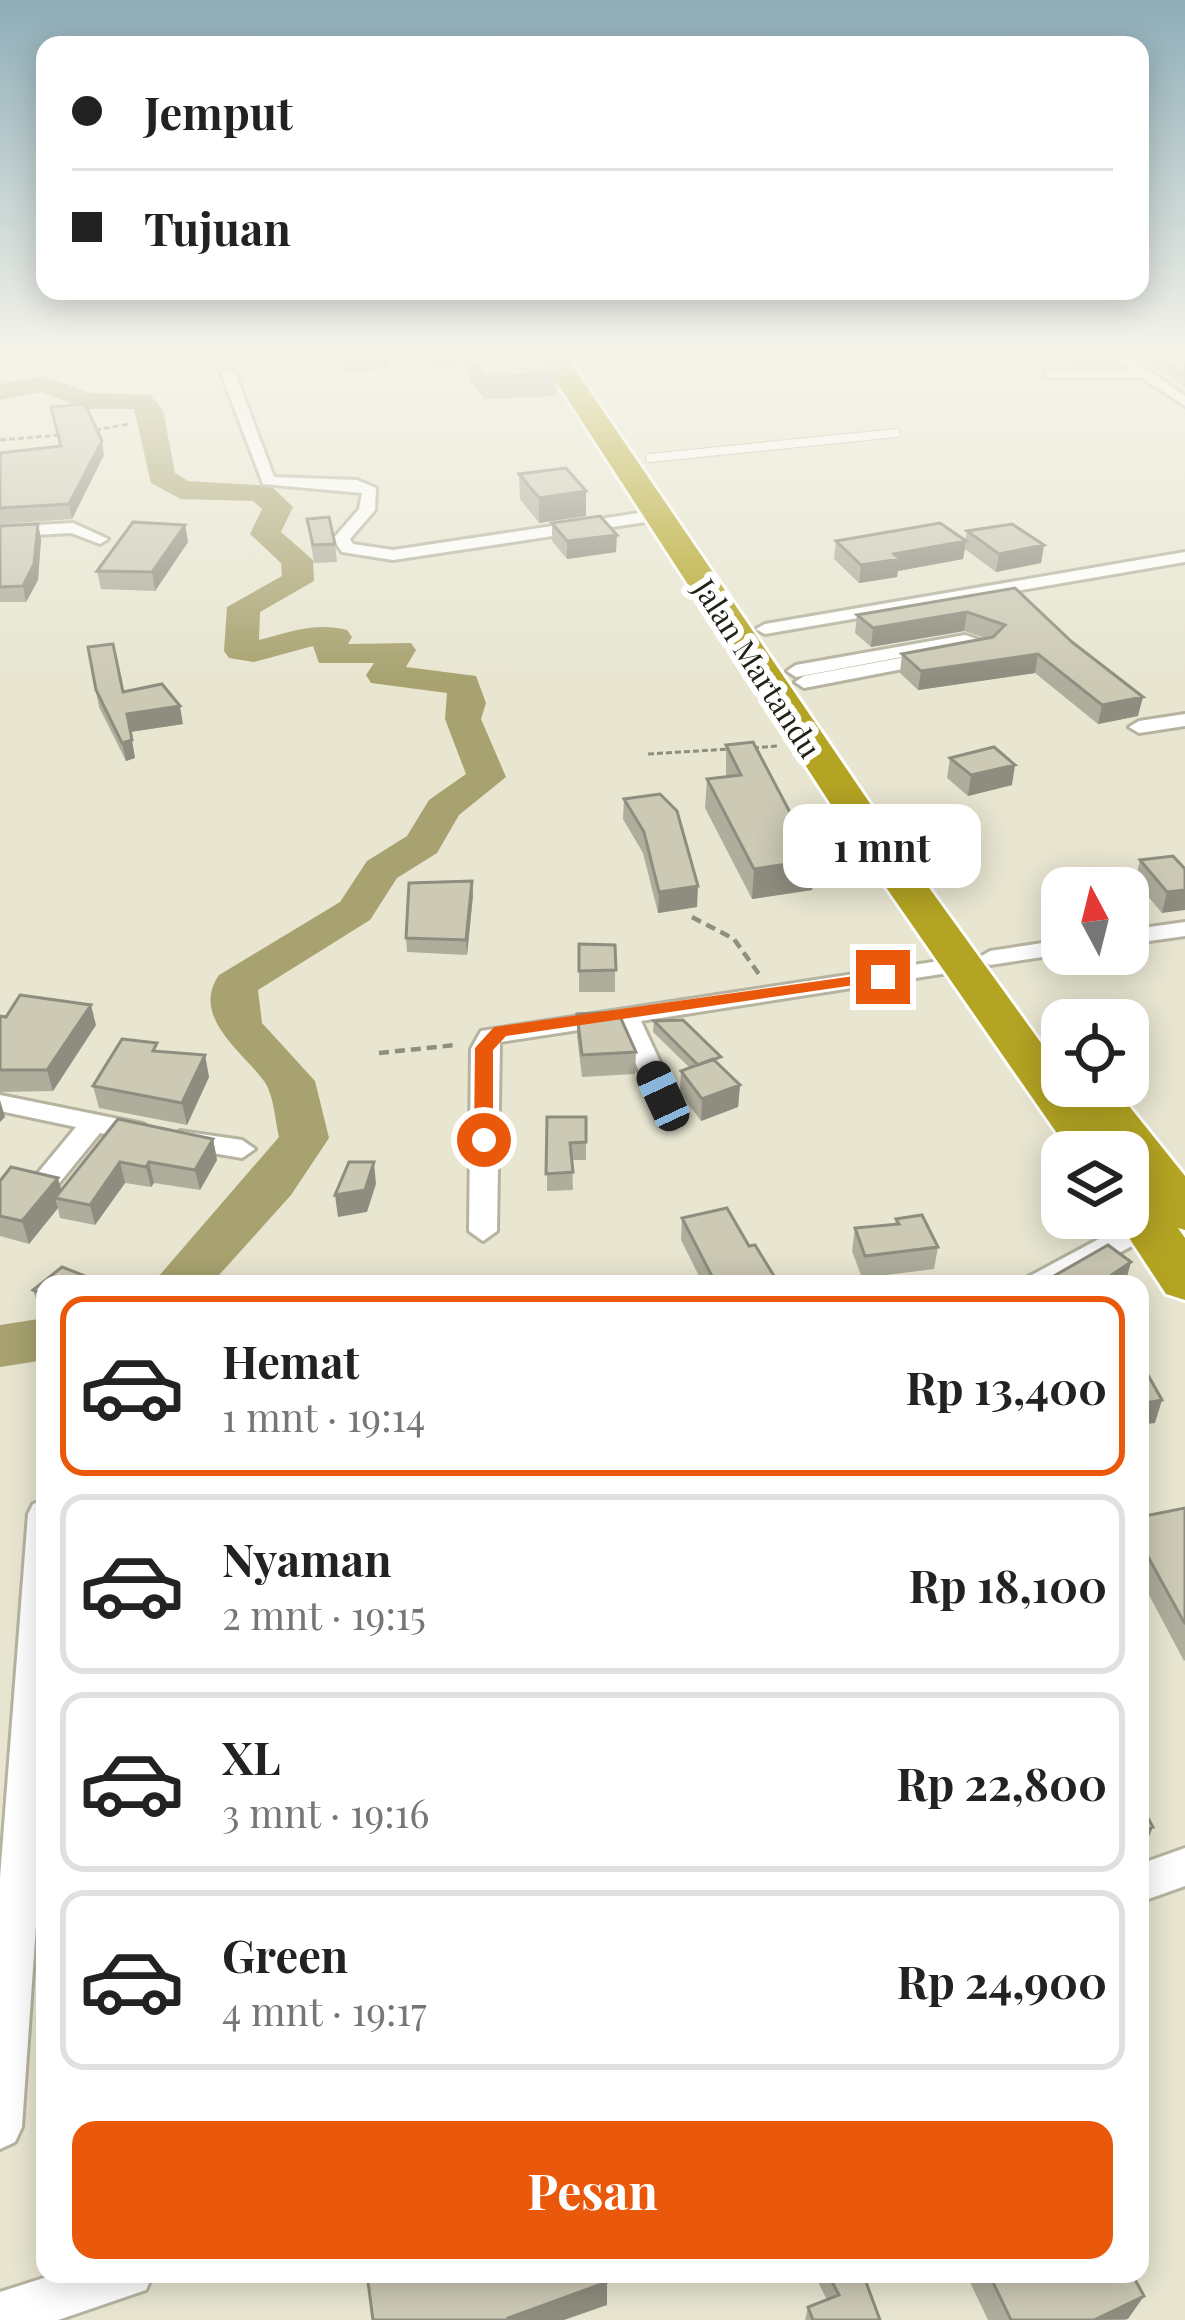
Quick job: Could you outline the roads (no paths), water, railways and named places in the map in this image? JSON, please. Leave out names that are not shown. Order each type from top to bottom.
[{"type":"highway","name":"Jalan Martandu","points":[[625,463],[807,744],[910,869]]},
{"type":"highway","name":"Jalan Martandu","points":[[654,463],[800,676],[910,869],[1083,1131]]},
{"type":"highway","name":"Jalan Martandu","points":[[974,962],[1041,1032]]},
{"type":"highway","points":[[1100,1107],[1167,1211],[1185,1280]]},
{"type":"street","points":[[261,463],[268,481],[349,484],[370,491],[367,510],[341,539],[348,548],[393,554],[659,514]]},
{"type":"street","points":[[0,532],[73,528],[100,539]]},
{"type":"street","points":[[765,629],[1185,557]]},
{"type":"street","points":[[965,640],[988,646],[800,676],[965,640]]},
{"type":"street","points":[[1139,728],[1185,720]]},
{"type":"street","points":[[1149,934],[1185,928]]},
{"type":"street","points":[[483,1232],[486,1042],[500,1031],[1041,951]]},
{"type":"street","points":[[625,1013],[663,1096]]},
{"type":"street","points":[[0,1103],[242,1149]]},
{"type":"street","points":[[42,1185],[93,1124]]},
{"type":"street","points":[[1056,1275],[1167,1211]]},
{"type":"street","points":[[0,2127],[36,1714]]},
{"type":"street","points":[[1149,1880],[1185,1867]]},
{"type":"street","points":[[0,2315],[101,2283]]},
{"type":"waterway","points":[[159,463],[161,477],[181,490],[261,492],[278,507],[265,534],[297,560],[298,581],[244,607],[241,651],[322,635],[335,637],[328,650],[331,656],[399,650],[384,675],[463,684],[468,703],[463,719],[487,777],[443,808],[423,844],[382,870],[355,911],[235,985],[239,1026],[291,1081],[304,1138],[273,1183],[187,1275]]},
{"type":"waterway","points":[[0,1346],[36,1340]]}]
